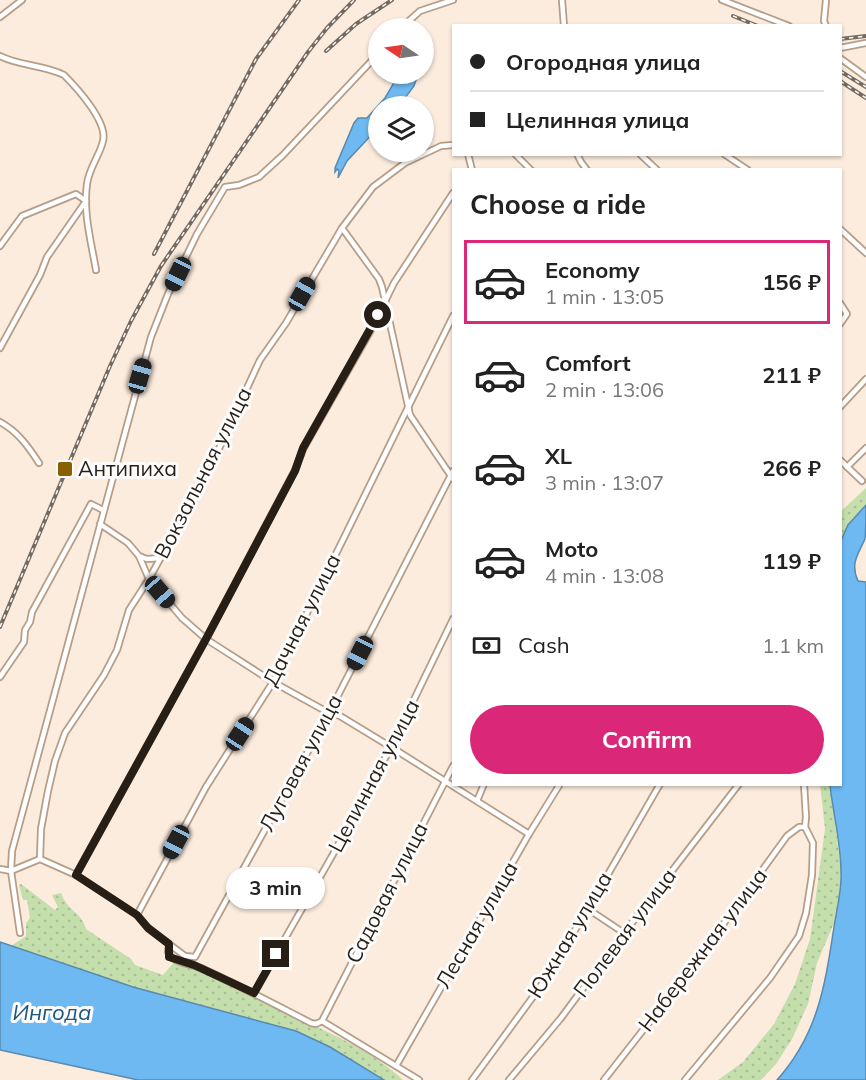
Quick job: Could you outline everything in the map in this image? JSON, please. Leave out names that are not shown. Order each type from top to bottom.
[{"type":"street","points":[[0,17],[22,0]]},
{"type":"street","points":[[412,18],[420,11],[453,0]]},
{"type":"street","points":[[562,0],[564,24]]},
{"type":"street","points":[[722,0],[784,24]]},
{"type":"street","points":[[825,24],[826,0]]},
{"type":"street","points":[[842,48],[866,44]]},
{"type":"street","points":[[0,56],[22,65],[64,75],[98,117],[104,130],[103,142],[87,181],[85,211],[96,270]]},
{"type":"street","points":[[842,59],[866,77]]},
{"type":"street","points":[[20,933],[11,871],[12,851],[151,338],[168,294],[225,187],[239,185],[259,177],[283,155],[368,65]]},
{"type":"street","name":"Вокзальная улица","points":[[40,859],[41,829],[48,791],[65,733],[104,675],[117,650],[129,610],[149,579],[210,468],[260,360],[286,323],[342,228],[374,187],[405,163],[441,146],[452,145]]},
{"type":"street","points":[[517,156],[529,168]]},
{"type":"street","points":[[642,156],[655,168]]},
{"type":"street","points":[[727,156],[745,168]]},
{"type":"street","points":[[0,246],[22,216],[76,194],[86,201]]},
{"type":"street","points":[[76,875],[206,639],[295,471],[303,448],[371,330],[394,283],[452,195]]},
{"type":"street","points":[[0,348],[40,275],[47,257],[86,201]]},
{"type":"street","points":[[342,228],[379,279],[413,422],[452,475]]},
{"type":"street","points":[[842,232],[866,253]]},
{"type":"street","points":[[842,306],[847,314],[842,321]]},
{"type":"street","name":"Дачная улица","points":[[137,915],[206,787],[273,682],[452,318]]},
{"type":"street","points":[[842,405],[866,379]]},
{"type":"street","points":[[0,422],[12,429],[28,444],[39,463]]},
{"type":"street","points":[[847,467],[866,448]]},
{"type":"street","points":[[842,462],[862,481]]},
{"type":"street","name":"Луговая улица","points":[[169,944],[185,956],[195,957],[329,713],[452,475]]},
{"type":"street","points":[[0,677],[24,642],[25,630],[32,612],[91,504],[104,510]]},
{"type":"street","points":[[100,524],[128,543],[139,556],[149,579],[182,618],[206,639],[273,682],[329,713],[340,716],[452,785]]},
{"type":"street","points":[[139,556],[147,559],[160,558]]},
{"type":"street","name":"Целинная улица","points":[[254,993],[391,747],[452,621]]},
{"type":"street","name":"Садовая улица","points":[[322,1021],[452,768]]},
{"type":"street","points":[[453,786],[529,834]]},
{"type":"street","points":[[477,801],[483,786]]},
{"type":"street","name":"Лесная улица","points":[[396,1066],[559,786]]},
{"type":"street","name":"Южная улица","points":[[472,1080],[538,990],[659,786]]},
{"type":"street","name":"Полевая улица","points":[[509,1080],[561,1018],[737,786]]},
{"type":"street","points":[[685,1080],[770,978],[799,936],[812,884],[813,843],[805,827],[807,817],[804,786]]},
{"type":"street","name":"Набережная улица","points":[[604,1080],[690,970],[787,836],[799,827],[805,827]]},
{"type":"street","points":[[0,869],[11,871],[40,859],[76,875],[137,915],[148,928],[169,944],[169,957],[194,965],[311,1023],[316,1024],[322,1021],[404,1073],[419,1080]]},
{"type":"street","points":[[588,909],[624,933]]},
{"type":"green space","points":[[866,488],[866,505],[848,525],[842,538],[842,510]]},
{"type":"green space","points":[[820,786],[830,786],[841,870],[839,898],[834,923],[817,963],[808,1004],[792,1039],[776,1064],[761,1080],[718,1080],[743,1062],[774,1024],[795,984],[810,939],[825,829]]},
{"type":"green space","points":[[21,884],[55,910],[58,907],[52,895],[61,893],[67,904],[81,918],[86,929],[131,959],[135,965],[163,975],[176,960],[239,988],[355,1046],[380,1061],[403,1080],[384,1080],[330,1047],[296,1031],[133,987],[11,946],[26,936],[26,923],[30,918],[27,900],[23,900],[19,885]]},
{"type":"water","points":[[393,84],[415,84],[406,96],[386,96]]},
{"type":"water","points":[[358,118],[367,118],[368,139],[347,161],[338,178],[339,171],[337,169],[335,172],[335,168],[354,123]]},
{"type":"water","points":[[866,505],[865,539],[856,559],[855,569],[858,581],[866,582],[866,1080],[777,1080],[802,1045],[818,1008],[839,899],[841,861],[830,786],[842,786],[842,538],[848,525]]},
{"type":"water","name":"Ингода","points":[[0,942],[133,987],[296,1031],[330,1047],[384,1080],[138,1080],[0,1050]]},
{"type":"railway","points":[[154,254],[256,59],[299,0]]},
{"type":"railway","points":[[0,627],[110,366],[161,266],[308,52],[354,0]]},
{"type":"railway","points":[[326,51],[356,24],[392,0]]},
{"type":"railway","points":[[733,16],[753,24]]},
{"type":"railway","points":[[842,39],[866,36]]},
{"type":"railway","points":[[842,72],[866,87]]},
{"type":"railway","points":[[842,82],[866,98]]},
{"type":"place","name":"Антипиха","points":[[65,469]]},
{"type":"route","points":[[276,954],[254,993],[194,965],[169,957],[169,944],[148,928],[137,915],[76,875],[206,639],[295,471],[303,448],[378,315]]}]
